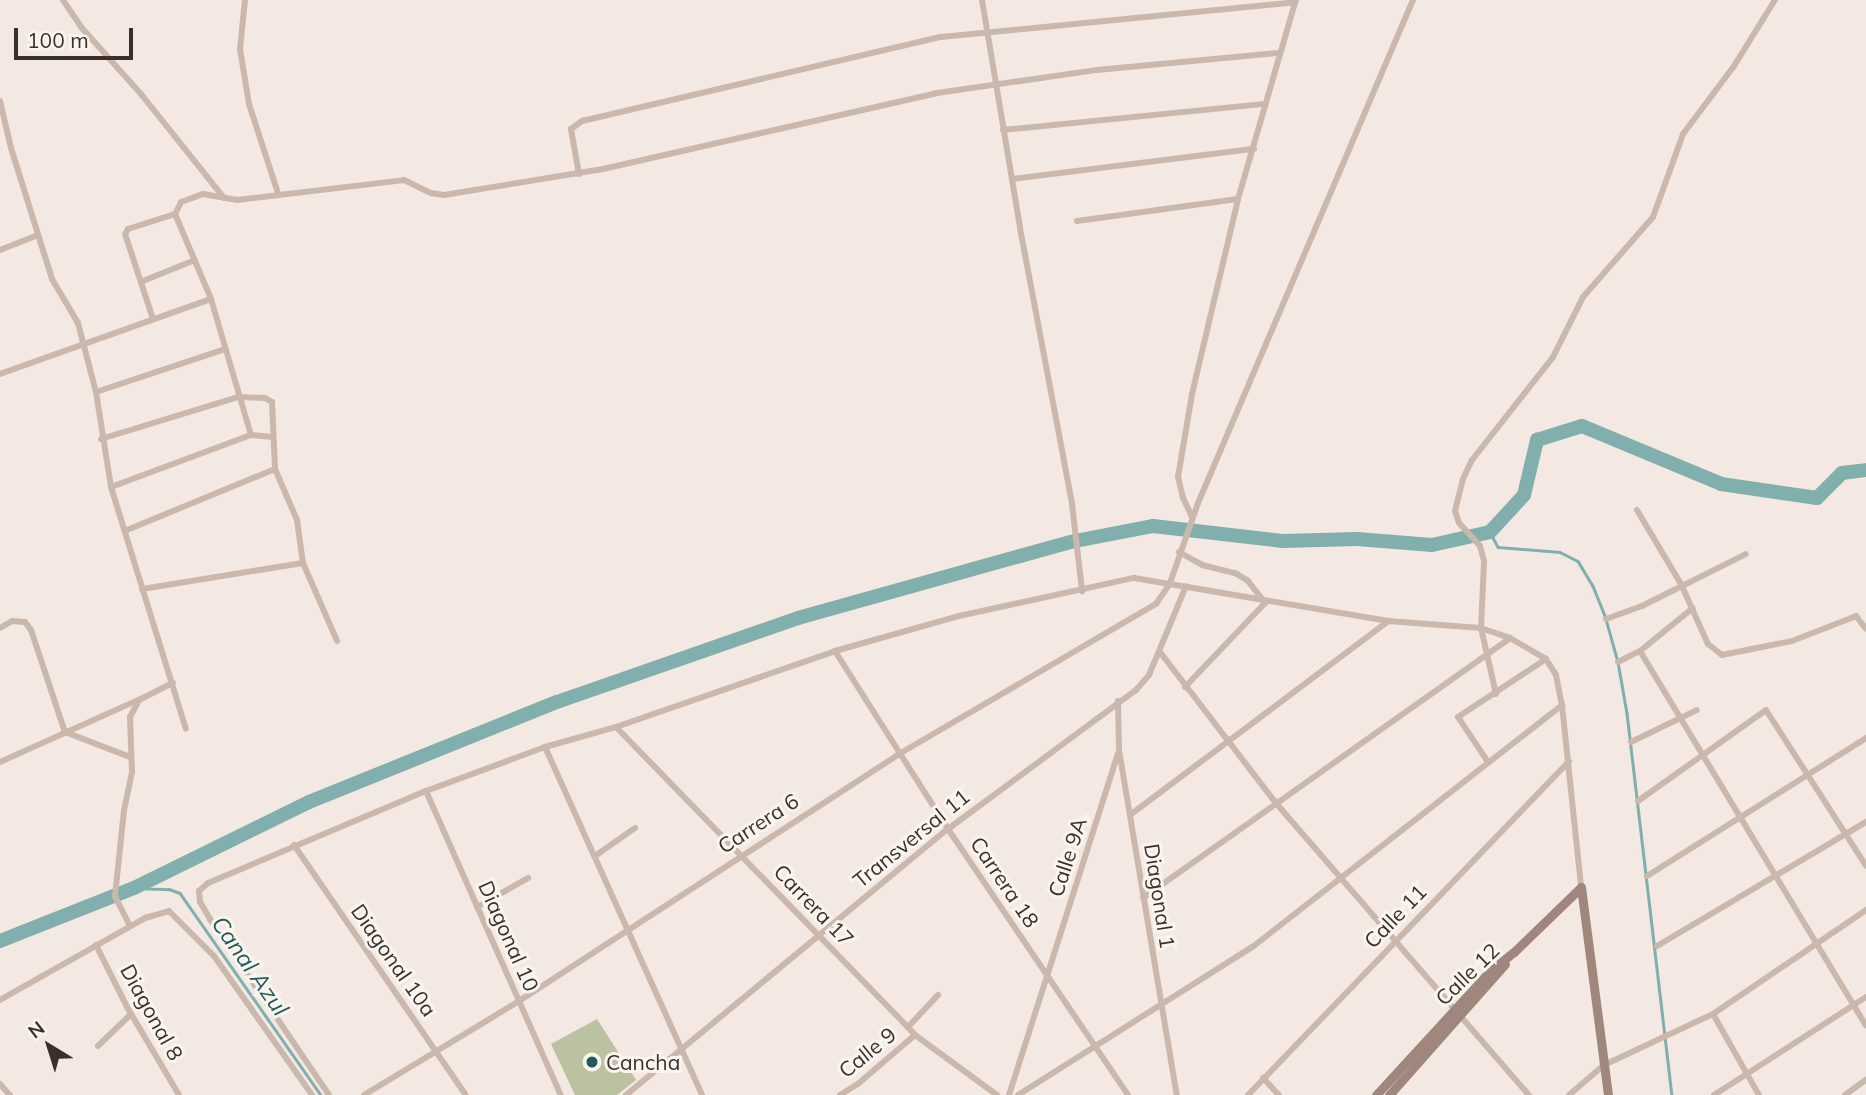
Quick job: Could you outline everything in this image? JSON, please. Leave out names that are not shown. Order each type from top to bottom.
[{"type":"street","points":[[63,0],[81,27],[142,94],[224,198]]},
{"type":"street","points":[[245,0],[240,49],[248,104],[278,193]]},
{"type":"street","points":[[982,0],[1003,130],[1072,504],[1082,591]]},
{"type":"street","points":[[1170,583],[1192,517],[1413,0]]},
{"type":"street","points":[[1496,694],[1481,628],[1484,561],[1480,546],[1459,523],[1455,511],[1463,479],[1472,460],[1553,357],[1583,297],[1653,217],[1684,134],[1734,65],[1775,0]]},
{"type":"street","points":[[579,174],[571,129],[582,121],[940,37],[988,30],[1296,1],[1278,53],[1254,149],[1238,199],[1192,394],[1178,477],[1183,498],[1192,517]]},
{"type":"street","points":[[153,318],[143,281],[125,234],[128,229],[175,214],[181,202],[203,194],[237,200],[404,180],[444,195],[579,174],[807,120],[996,83],[1278,53]]},
{"type":"street","points":[[0,101],[52,279],[78,323],[96,393],[101,439],[111,487],[127,530],[142,589],[186,729]]},
{"type":"street","points":[[1003,130],[1265,104]]},
{"type":"street","points":[[1012,179],[1254,149]]},
{"type":"street","points":[[1077,221],[1238,199]]},
{"type":"street","points":[[175,214],[211,299],[251,435]]},
{"type":"street","points":[[0,250],[37,235]]},
{"type":"street","points":[[143,281],[195,260]]},
{"type":"street","points":[[0,374],[211,299]]},
{"type":"street","points":[[96,393],[225,349]]},
{"type":"street","points":[[101,439],[238,397],[265,398],[272,402],[275,469],[297,520],[303,564],[337,641]]},
{"type":"street","points":[[111,487],[251,435],[274,437]]},
{"type":"street","points":[[127,530],[275,469]]},
{"type":"street","points":[[1637,510],[1681,584],[1708,643],[1722,655],[1792,641],[1856,616],[1866,629]]},
{"type":"street","points":[[1179,552],[1202,565],[1237,574],[1248,581],[1265,603]]},
{"type":"street","points":[[1606,619],[1642,606],[1681,584],[1746,554]]},
{"type":"street","points":[[142,589],[303,564]]},
{"type":"street","points":[[329,1095],[200,902],[199,891],[224,874],[426,791],[545,747],[615,727],[835,651],[960,616],[1134,578],[1265,603],[1388,621],[1481,628],[1510,638],[1546,659],[1556,675],[1562,705],[1581,887],[1608,1095]]},
{"type":"street","name":"Carrera 6","points":[[364,1095],[519,1001],[899,754],[1156,604],[1170,583]]},
{"type":"street","name":"Transversal 11","points":[[626,1095],[947,829],[1136,690],[1149,675],[1186,586]]},
{"type":"street","points":[[1185,687],[1265,603]]},
{"type":"street","points":[[1618,662],[1640,651],[1693,608]]},
{"type":"street","points":[[0,628],[12,621],[25,622],[31,630],[65,732]]},
{"type":"street","points":[[1129,815],[1229,743],[1388,621]]},
{"type":"street","points":[[1143,898],[1510,638]]},
{"type":"street","name":"Carrera 18","points":[[835,651],[947,829],[1128,1095]]},
{"type":"street","points":[[1640,651],[1866,1025]]},
{"type":"street","points":[[1160,652],[1275,802],[1529,1095]]},
{"type":"street","points":[[1488,762],[1458,718],[1546,659]]},
{"type":"street","points":[[0,762],[173,683]]},
{"type":"street","points":[[130,926],[115,896],[124,810],[132,772],[130,717],[142,698]]},
{"type":"street","name":"Diagonal 1","points":[[1118,701],[1119,750],[1175,1094]]},
{"type":"street","points":[[1018,1095],[1255,945],[1562,705]]},
{"type":"street","points":[[1631,742],[1697,710]]},
{"type":"street","points":[[1638,801],[1766,710],[1866,866]]},
{"type":"street","name":"Carrera 17","points":[[615,727],[915,1035],[997,1095]]},
{"type":"street","points":[[65,732],[130,757]]},
{"type":"street","points":[[1647,876],[1866,738]]},
{"type":"street","points":[[545,747],[702,1095]]},
{"type":"street","name":"Calle 9A","points":[[1009,1095],[1119,750]]},
{"type":"street","name":"Calle 11","points":[[1248,1095],[1569,761]]},
{"type":"street","name":"Diagonal 10","points":[[426,791],[561,1095]]},
{"type":"street","points":[[1657,946],[1866,822]]},
{"type":"street","points":[[595,856],[635,828]]},
{"type":"street","name":"Diagonal 10a","points":[[294,845],[466,1095]]},
{"type":"street","points":[[477,907],[528,878]]},
{"type":"street","name":"Calle 12","points":[[1389,1095],[1489,972],[1514,952],[1581,887]]},
{"type":"street","points":[[1569,1095],[1604,1065],[1682,1031],[1713,1014],[1866,910]]},
{"type":"street","points":[[0,1000],[130,926],[169,911],[214,956],[313,1095]]},
{"type":"street","name":"Diagonal 8","points":[[96,945],[131,1014],[179,1095]]},
{"type":"street","points":[[908,1027],[938,995]]},
{"type":"street","points":[[1714,1095],[1866,997]]},
{"type":"street","name":"Calle 12","points":[[1376,1095],[1456,1013]]},
{"type":"street","points":[[98,1046],[131,1014]]},
{"type":"street","points":[[1713,1014],[1759,1095]]},
{"type":"street","name":"Calle 9","points":[[840,1095],[859,1083],[915,1035]]},
{"type":"street","points":[[1262,1078],[1279,1095]]},
{"type":"street","points":[[1845,1095],[1856,1092],[1866,1080]]},
{"type":"street","points":[[0,1084],[10,1095]]},
{"type":"green space","name":"Cancha","points":[[597,1019],[636,1080],[617,1095],[575,1095],[551,1044]]},
{"type":"waterway","points":[[0,941],[134,888],[309,802],[557,702],[798,618],[1070,542],[1153,526],[1282,541],[1357,539],[1432,545],[1490,532],[1524,495],[1537,440],[1582,426],[1721,484],[1817,498],[1842,473],[1866,470]]},
{"type":"waterway","points":[[1490,532],[1498,547],[1560,552],[1578,561],[1593,586],[1606,619],[1618,662],[1627,713],[1672,1095]]},
{"type":"waterway","name":"Canal Azul","points":[[134,888],[169,889],[180,893],[321,1095]]},
{"type":"place","name":"Cancha","points":[[592,1062]]}]
